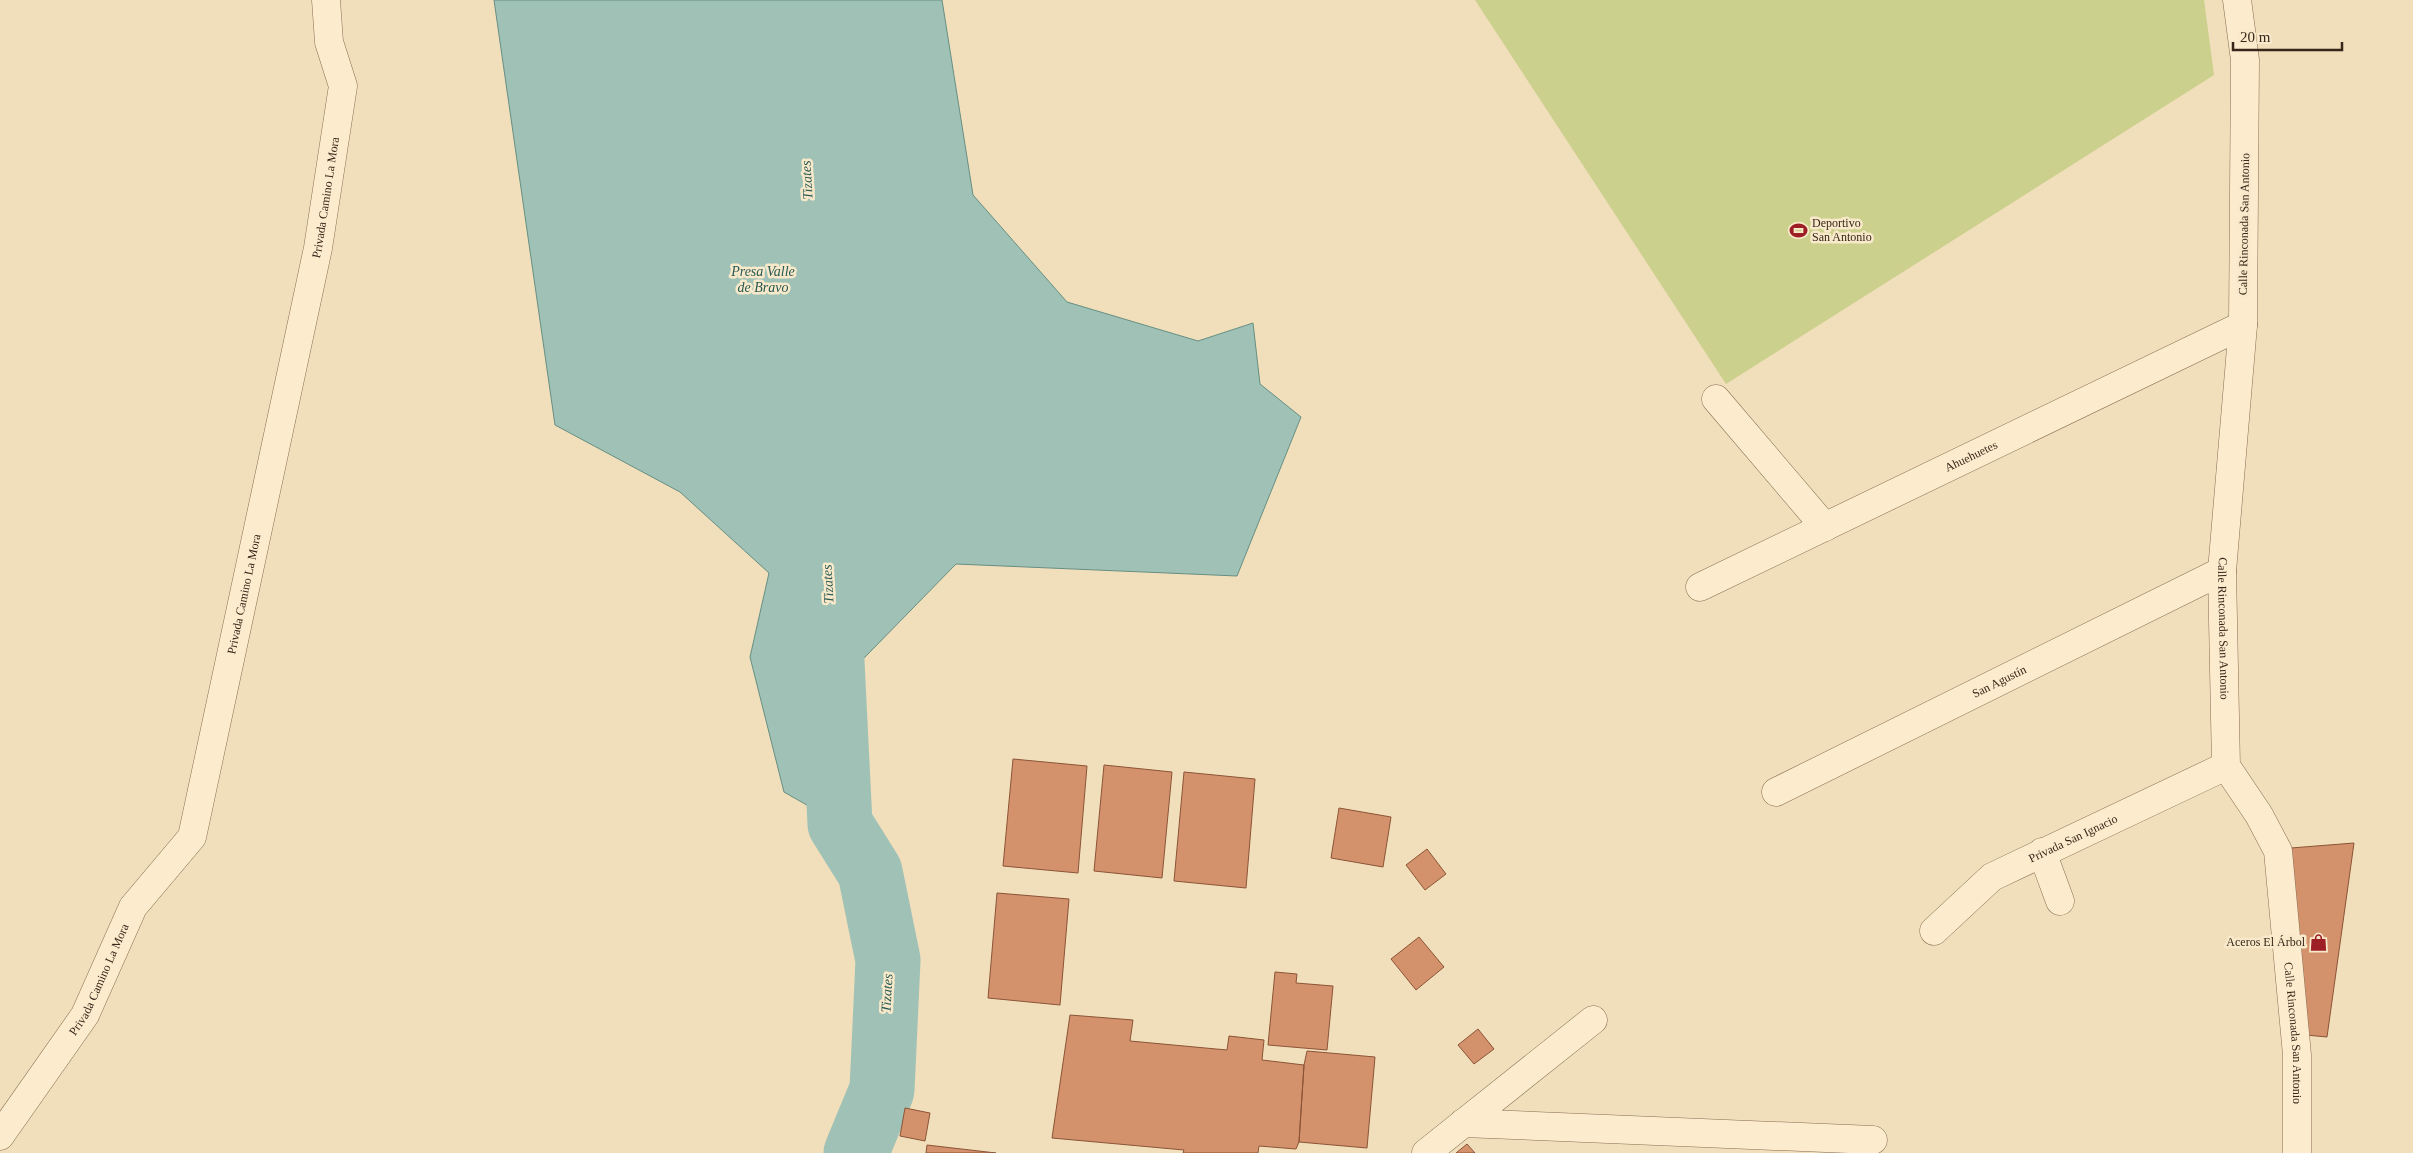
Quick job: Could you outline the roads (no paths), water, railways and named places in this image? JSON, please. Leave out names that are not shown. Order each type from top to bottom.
[{"type":"street","name":"Privada Camino La Mora","points":[[0,1136],[85,1015],[133,907],[192,837],[318,248],[343,86],[329,42],[326,0]]},
{"type":"street","name":"Calle Rinconada San Antonio","points":[[2237,0],[2245,60],[2243,325],[2222,571],[2226,766],[2259,815],[2278,851],[2297,1055],[2296,1153]]},
{"type":"street","name":"Ahuehuetes","points":[[1700,587],[2243,325]]},
{"type":"street","points":[[1716,399],[1825,527]]},
{"type":"street","name":"San Agustín","points":[[1776,792],[2222,571]]},
{"type":"street","name":"Privada San Ignacio","points":[[1934,931],[1992,877],[2226,766]]},
{"type":"street","points":[[2042,852],[2060,901]]},
{"type":"street","points":[[1426,1153],[1593,1020]]},
{"type":"street","points":[[1463,1123],[1873,1140]]},
{"type":"water","name":"Presa Valle de Bravo","points":[[494,0],[942,0],[973,195],[1067,302],[1198,341],[1253,323],[1260,384],[1301,417],[1237,576],[956,564],[824,699],[840,824],[784,792],[750,657],[769,573],[680,492],[555,425]]},
{"type":"waterway","name":"Tizates","points":[[829,601],[840,824],[870,872],[888,960],[882,1090],[856,1153]]},
{"type":"place","name":"Deportivo San Antonio","points":[[1798,230]]},
{"type":"place","name":"Aceros El Árbol","points":[[2319,942]]}]
